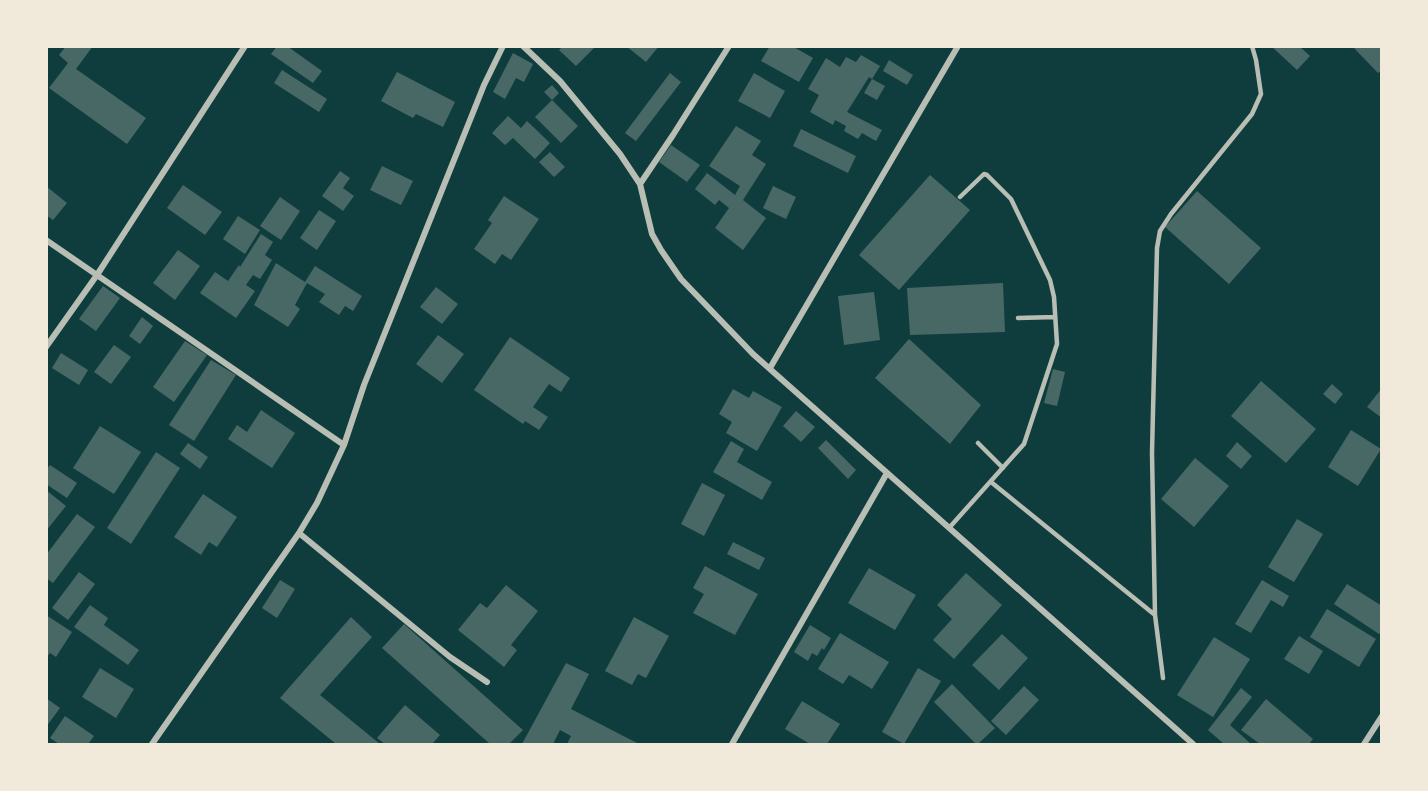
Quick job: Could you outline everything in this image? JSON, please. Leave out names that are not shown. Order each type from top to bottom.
[{"type":"street","points":[[46,347],[97,274],[245,46]]},
{"type":"street","points":[[152,744],[299,533],[317,503],[344,445],[364,385],[484,85],[502,46]]},
{"type":"street","points":[[523,46],[560,81],[620,154],[640,184],[652,234],[681,279],[753,354],[1193,744]]},
{"type":"street","points":[[640,184],[729,46]]},
{"type":"street","points":[[770,368],[958,46]]},
{"type":"street","points":[[46,240],[344,445]]},
{"type":"street","points":[[732,744],[887,473]]},
{"type":"street","points":[[299,533],[450,657],[487,682]]},
{"type":"street","points":[[1364,744],[1382,716]]},
{"type":"lane","points":[[1163,678],[1155,615],[1152,453],[1157,248],[1160,231],[1171,214],[1252,114],[1261,94],[1252,46]]},
{"type":"lane","points":[[949,528],[1024,444],[1057,344],[1050,280],[1011,199],[984,174],[960,197]]},
{"type":"lane","points":[[1018,318],[1055,317]]},
{"type":"lane","points":[[978,443],[1003,468]]},
{"type":"lane","points":[[991,482],[1155,615]]},
{"type":"building","points":[[66,46],[93,46],[76,69],[146,118],[127,144],[49,88],[68,63],[59,55]]},
{"type":"building","points":[[277,46],[287,46],[322,71],[313,83],[271,54]]},
{"type":"building","points":[[563,46],[596,46],[576,66],[559,50]]},
{"type":"building","points":[[626,46],[659,46],[646,62]]},
{"type":"building","points":[[770,46],[792,46],[813,58],[799,82],[761,61]]},
{"type":"building","points":[[1271,46],[1299,46],[1310,56],[1297,70]]},
{"type":"building","points":[[1352,46],[1382,46],[1382,70],[1378,73]]},
{"type":"building","points":[[513,53],[533,64],[524,82],[516,78],[505,99],[493,92]]},
{"type":"building","points":[[861,55],[880,66],[872,79],[869,77],[847,112],[882,130],[876,141],[862,133],[858,139],[844,131],[846,126],[835,120],[833,125],[810,112],[819,95],[808,89],[826,58],[840,67],[846,57],[856,62]]},
{"type":"building","points":[[889,60],[913,75],[907,85],[883,71]]},
{"type":"building","points":[[282,70],[327,99],[319,112],[274,83]]},
{"type":"building","points":[[397,72],[455,102],[443,127],[416,114],[413,118],[381,101]]},
{"type":"building","points":[[670,73],[681,82],[636,141],[625,133]]},
{"type":"building","points":[[754,73],[785,91],[770,118],[738,101]]},
{"type":"building","points":[[872,79],[885,86],[877,100],[864,93]]},
{"type":"building","points":[[552,85],[559,93],[552,100],[544,92]]},
{"type":"building","points":[[552,100],[578,126],[561,143],[535,117]]},
{"type":"building","points":[[508,116],[521,128],[527,121],[550,143],[535,159],[513,138],[505,145],[492,133]]},
{"type":"building","points":[[736,126],[761,141],[752,155],[766,164],[743,200],[766,218],[743,250],[715,228],[729,208],[719,200],[715,205],[695,189],[707,173],[735,195],[740,186],[709,166]]},
{"type":"building","points":[[801,129],[856,156],[848,173],[793,146]]},
{"type":"building","points":[[671,145],[700,165],[687,182],[659,162]]},
{"type":"building","points":[[550,152],[565,167],[554,177],[539,162]]},
{"type":"building","points":[[382,166],[413,181],[401,205],[370,190]]},
{"type":"building","points":[[340,171],[350,178],[343,188],[354,196],[343,211],[322,196]]},
{"type":"building","points":[[930,175],[970,210],[899,290],[859,255]]},
{"type":"building","points":[[183,185],[222,212],[205,235],[167,208]]},
{"type":"building","points":[[46,186],[67,203],[53,220],[46,215]]},
{"type":"building","points":[[773,186],[796,197],[786,219],[763,208]]},
{"type":"building","points":[[1197,191],[1261,248],[1229,284],[1165,227]]},
{"type":"building","points":[[504,196],[539,219],[511,260],[502,254],[495,264],[474,249],[492,223],[488,220]]},
{"type":"building","points":[[280,197],[300,211],[281,240],[260,226]]},
{"type":"building","points":[[319,210],[336,221],[317,250],[300,238]]},
{"type":"building","points":[[238,216],[260,230],[245,254],[223,239]]},
{"type":"building","points":[[261,234],[273,242],[265,255],[272,260],[260,279],[253,275],[246,285],[255,291],[236,318],[200,293],[215,272],[228,281]]},
{"type":"building","points":[[178,250],[200,266],[175,300],[153,283]]},
{"type":"building","points":[[276,263],[305,282],[315,266],[362,296],[353,311],[345,306],[339,315],[319,302],[325,294],[307,283],[295,305],[300,309],[288,327],[254,305]]},
{"type":"building","points":[[1003,283],[1005,332],[910,335],[907,288]]},
{"type":"building","points":[[103,286],[120,298],[96,331],[79,319]]},
{"type":"building","points":[[436,287],[458,304],[442,324],[420,307]]},
{"type":"building","points":[[874,292],[880,340],[844,345],[838,296]]},
{"type":"building","points":[[142,317],[153,326],[140,344],[129,336]]},
{"type":"building","points":[[438,335],[464,354],[442,383],[416,364]]},
{"type":"building","points":[[510,337],[570,378],[561,392],[549,384],[533,407],[548,417],[539,430],[525,421],[523,424],[474,390]]},
{"type":"building","points":[[909,339],[981,405],[950,444],[875,378]]},
{"type":"building","points":[[185,341],[207,355],[174,402],[153,387]]},
{"type":"building","points":[[114,345],[131,357],[111,384],[94,372]]},
{"type":"building","points":[[61,353],[88,370],[79,385],[52,368]]},
{"type":"building","points":[[211,360],[236,375],[194,441],[169,425]]},
{"type":"building","points":[[1053,369],[1065,372],[1057,406],[1044,403]]},
{"type":"building","points":[[1261,381],[1316,429],[1286,463],[1231,416]]},
{"type":"building","points":[[1332,384],[1343,394],[1335,404],[1323,394]]},
{"type":"building","points":[[1382,388],[1382,418],[1367,407]]},
{"type":"building","points":[[733,389],[749,398],[753,391],[782,407],[757,451],[726,433],[732,422],[719,414]]},
{"type":"building","points":[[261,410],[295,433],[272,468],[228,439],[237,425],[247,432]]},
{"type":"building","points":[[796,411],[815,427],[801,442],[783,426]]},
{"type":"building","points":[[100,426],[141,452],[114,494],[73,468]]},
{"type":"building","points":[[1351,430],[1381,449],[1358,486],[1328,467]]},
{"type":"building","points":[[826,440],[856,470],[848,479],[818,448]]},
{"type":"building","points":[[731,441],[744,449],[737,462],[772,482],[762,500],[713,472]]},
{"type":"building","points":[[1237,442],[1252,456],[1241,469],[1226,456]]},
{"type":"building","points":[[188,443],[208,457],[200,469],[180,454]]},
{"type":"building","points":[[156,452],[180,468],[131,544],[107,528]]},
{"type":"building","points":[[1195,458],[1229,486],[1194,527],[1161,499]]},
{"type":"building","points":[[50,465],[77,483],[67,498],[46,484],[46,470]]},
{"type":"building","points":[[702,483],[725,495],[704,536],[681,524]]},
{"type":"building","points":[[46,490],[66,506],[46,531]]},
{"type":"building","points":[[203,494],[237,517],[217,547],[209,542],[201,555],[174,537]]},
{"type":"building","points":[[77,514],[95,527],[53,583],[46,578],[46,555]]},
{"type":"building","points":[[1297,519],[1323,534],[1294,582],[1268,567]]},
{"type":"building","points":[[733,542],[765,558],[759,570],[727,554]]},
{"type":"building","points":[[705,566],[758,594],[735,635],[693,613],[704,594],[693,588]]},
{"type":"building","points":[[869,568],[916,595],[895,630],[848,603]]},
{"type":"building","points":[[79,572],[95,584],[68,620],[52,608]]},
{"type":"building","points":[[966,573],[1002,605],[954,659],[933,640],[952,619],[937,605]]},
{"type":"building","points":[[280,580],[295,589],[277,618],[262,608]]},
{"type":"building","points":[[1262,580],[1289,596],[1283,607],[1271,600],[1251,633],[1235,624]]},
{"type":"building","points":[[1347,584],[1382,606],[1382,630],[1379,634],[1334,604]]},
{"type":"building","points":[[506,585],[538,611],[511,645],[517,650],[504,667],[458,630],[480,603],[487,608]]},
{"type":"building","points":[[90,605],[108,618],[104,625],[139,650],[128,665],[74,627]]},
{"type":"building","points":[[1327,609],[1376,639],[1359,667],[1310,637]]},
{"type":"building","points":[[46,615],[72,632],[56,657],[50,653],[46,658]]},
{"type":"building","points":[[351,617],[372,637],[320,695],[380,744],[336,744],[280,698]]},
{"type":"building","points":[[634,617],[669,636],[646,678],[638,674],[632,685],[605,671]]},
{"type":"building","points":[[404,624],[523,730],[509,744],[490,744],[382,648]]},
{"type":"building","points":[[810,625],[831,638],[824,650],[822,648],[817,656],[812,653],[808,661],[794,652]]},
{"type":"building","points":[[840,633],[889,662],[872,689],[849,675],[843,684],[818,669]]},
{"type":"building","points":[[1002,634],[1028,658],[999,690],[972,665]]},
{"type":"building","points":[[1299,636],[1323,651],[1309,674],[1284,659]]},
{"type":"building","points":[[1214,637],[1250,659],[1213,717],[1177,695]]},
{"type":"building","points":[[566,663],[589,674],[571,709],[639,744],[567,744],[571,736],[560,730],[553,744],[522,744]]},
{"type":"building","points":[[100,668],[134,689],[116,718],[82,697]]},
{"type":"building","points":[[918,668],[941,681],[904,744],[882,732]]},
{"type":"building","points":[[952,684],[995,728],[978,744],[934,702]]},
{"type":"building","points":[[1024,686],[1039,700],[1006,735],[991,721]]},
{"type":"building","points":[[1241,688],[1252,697],[1230,725],[1251,744],[1224,744],[1208,730]]},
{"type":"building","points":[[46,698],[60,708],[46,727]]},
{"type":"building","points":[[1266,699],[1313,739],[1309,744],[1260,744],[1241,730]]},
{"type":"building","points":[[802,701],[840,724],[827,744],[810,744],[785,729]]},
{"type":"building","points":[[405,705],[440,735],[432,744],[385,744],[377,738]]},
{"type":"building","points":[[65,716],[94,736],[88,744],[59,744],[50,738]]}]
